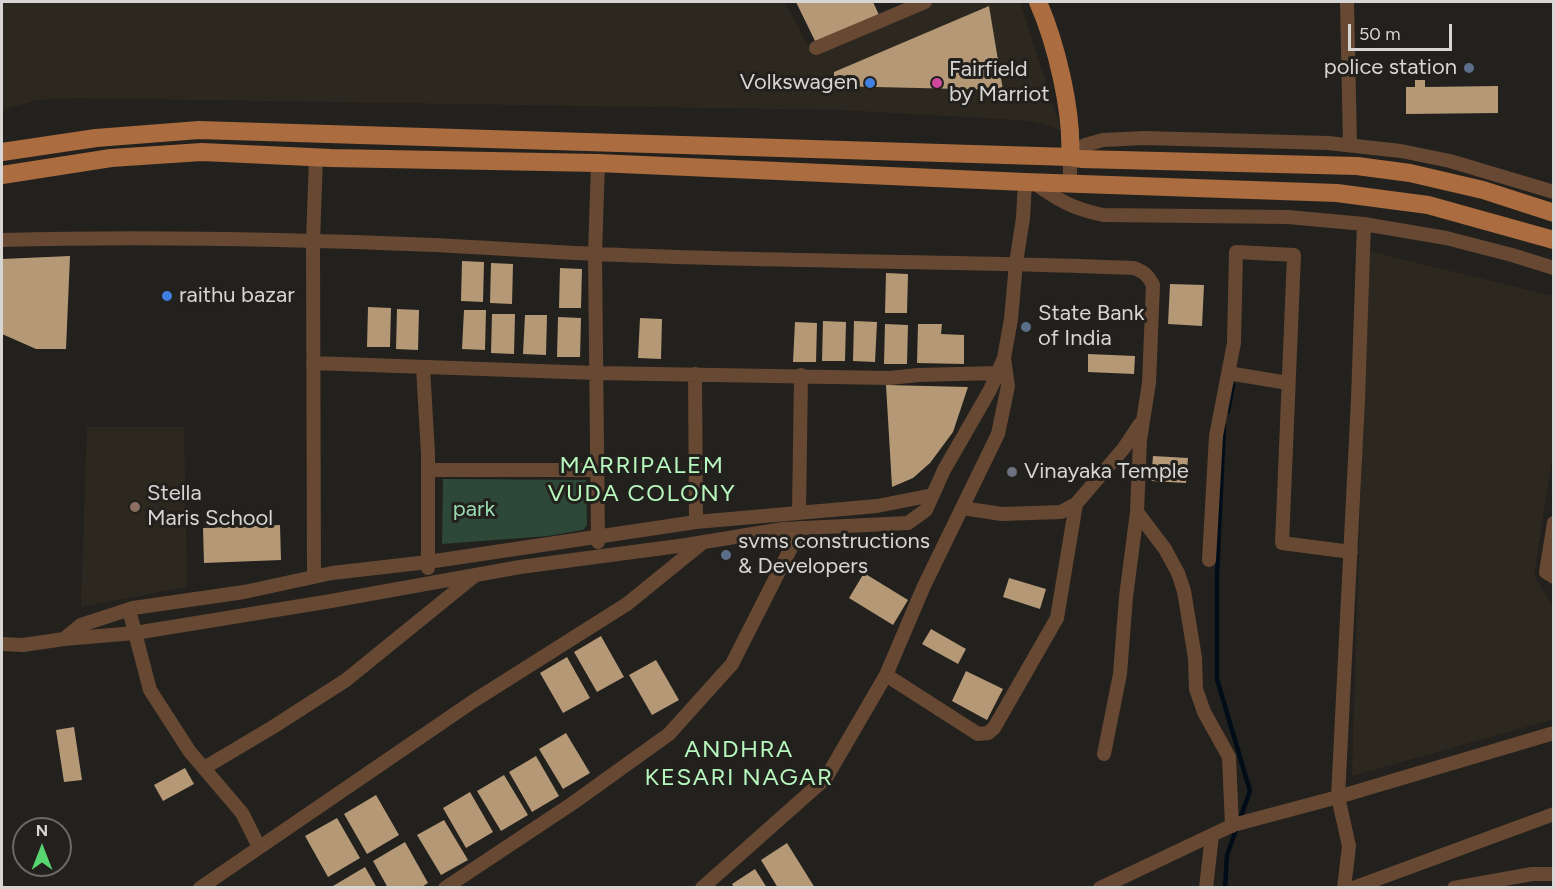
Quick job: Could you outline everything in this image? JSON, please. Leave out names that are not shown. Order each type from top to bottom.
[{"type":"main road","points":[[1038,2],[1054,45],[1067,112],[1071,142],[1070,157]]},
{"type":"main road","points":[[2,152],[96,138],[199,130],[1357,166],[1410,173],[1483,190],[1553,213]]},
{"type":"main road","points":[[2,175],[111,158],[202,152],[316,157],[598,163],[1337,193],[1428,205],[1554,240]]},
{"type":"street","points":[[816,48],[925,2]]},
{"type":"street","points":[[1347,2],[1350,144]]},
{"type":"street","points":[[1071,183],[1070,157],[1085,145],[1095,141],[1144,138],[1350,144],[1450,161],[1554,192]]},
{"type":"street","points":[[314,577],[313,242],[316,157]]},
{"type":"street","points":[[598,163],[595,254],[598,556]]},
{"type":"street","points":[[2,644],[22,645],[135,633],[331,601],[428,582],[474,577],[520,567],[783,529],[908,523],[926,510],[944,470],[990,390],[1004,358],[1029,182],[1077,209],[1103,215],[1288,217],[1364,224],[1446,238],[1554,268]]},
{"type":"street","points":[[1553,213],[1554,202]]},
{"type":"street","points":[[1344,888],[1349,846],[1338,797],[1351,552],[1364,224]]},
{"type":"street","points":[[2,240],[71,238],[313,242],[433,245],[595,254],[1016,263],[1134,268],[1148,275],[1153,285],[1149,383],[1137,475],[1137,512],[1126,597],[1120,674],[1104,754]]},
{"type":"street","points":[[1209,560],[1216,436],[1234,343],[1236,252],[1294,255],[1282,543],[1351,552]]},
{"type":"street","points":[[702,888],[826,778],[886,675],[924,586],[998,434],[1008,386],[1004,358]]},
{"type":"street","points":[[313,363],[597,373],[890,378],[997,373]]},
{"type":"street","points":[[423,367],[428,470],[428,582]]},
{"type":"street","points":[[1228,373],[1288,383]]},
{"type":"street","points":[[695,374],[696,522]]},
{"type":"street","points":[[799,513],[801,375]]},
{"type":"street","points":[[962,508],[1002,514],[1061,512],[1076,504],[1124,448],[1143,420]]},
{"type":"street","points":[[428,470],[597,470]]},
{"type":"street","points":[[64,639],[81,625],[129,610],[244,592],[314,577],[696,522],[877,506],[933,495]]},
{"type":"street","points":[[886,675],[978,734],[988,733],[994,728],[1057,618],[1076,504]]},
{"type":"street","points":[[1137,512],[1165,549],[1178,573],[1184,591],[1195,658],[1196,689],[1204,712],[1229,757],[1237,824]]},
{"type":"street","points":[[1554,523],[1546,572],[1554,577]]},
{"type":"street","points":[[445,888],[573,803],[669,735],[732,664],[801,528]]},
{"type":"street","points":[[200,888],[475,700],[627,604],[703,542]]},
{"type":"street","points":[[204,768],[346,680],[474,577]]},
{"type":"street","points":[[129,610],[150,690],[190,752],[242,813],[259,847]]},
{"type":"street","points":[[1100,888],[1237,824],[1338,797],[1554,733]]},
{"type":"street","points":[[1353,888],[1554,814]]},
{"type":"street","points":[[1206,888],[1212,835]]},
{"type":"street","points":[[1454,888],[1532,874],[1554,874]]},
{"type":"shaded area","points":[[2,2],[785,2],[813,56],[935,2],[1020,2],[1061,130],[1032,121],[842,110],[76,98],[37,100],[2,110]]},
{"type":"shaded area","points":[[1368,251],[1553,296],[1553,452],[1534,575],[1553,608],[1554,719],[1352,776]]},
{"type":"shaded area","name":"Stella Maris School","points":[[87,427],[184,427],[187,587],[81,607]]},
{"type":"green space","name":"park","points":[[443,479],[586,480],[587,525],[583,530],[548,536],[442,544]]},
{"type":"building","points":[[796,2],[873,2],[879,15],[817,45]]},
{"type":"building","points":[[989,6],[1003,90],[834,86],[834,72]]},
{"type":"building","points":[[1415,80],[1425,80],[1425,87],[1498,86],[1498,113],[1406,114],[1406,87],[1415,87]]},
{"type":"building","points":[[70,256],[66,349],[36,349],[2,334],[2,259]]},
{"type":"building","points":[[462,261],[484,262],[483,302],[461,301]]},
{"type":"building","points":[[491,263],[513,264],[512,304],[490,303]]},
{"type":"building","points":[[560,268],[582,269],[581,308],[559,308]]},
{"type":"building","points":[[886,273],[908,274],[907,313],[885,313]]},
{"type":"building","points":[[1170,284],[1204,285],[1202,326],[1168,324]]},
{"type":"building","points":[[368,307],[391,308],[390,347],[367,347]]},
{"type":"building","points":[[397,309],[419,310],[418,350],[396,349]]},
{"type":"building","points":[[464,310],[486,310],[485,350],[462,349]]},
{"type":"building","points":[[492,314],[515,314],[514,354],[491,353]]},
{"type":"building","points":[[525,315],[547,315],[546,355],[523,354]]},
{"type":"building","points":[[558,317],[581,318],[580,357],[557,357]]},
{"type":"building","points":[[640,318],[662,319],[661,359],[638,358]]},
{"type":"building","points":[[823,321],[846,322],[845,361],[822,361]]},
{"type":"building","points":[[854,321],[877,322],[875,362],[853,361]]},
{"type":"building","points":[[795,322],[817,323],[816,362],[793,362]]},
{"type":"building","points":[[885,324],[908,325],[907,364],[884,364]]},
{"type":"building","points":[[918,324],[942,324],[941,334],[964,335],[964,364],[917,363]]},
{"type":"building","points":[[1088,354],[1135,356],[1134,374],[1088,372]]},
{"type":"building","points":[[886,385],[968,387],[953,432],[930,463],[913,478],[892,487]]},
{"type":"building","points":[[1153,456],[1188,458],[1186,483],[1151,481]]},
{"type":"building","points":[[280,525],[281,560],[204,563],[203,528]]},
{"type":"building","points":[[864,573],[908,600],[893,625],[849,598]]},
{"type":"building","points":[[1009,578],[1046,589],[1040,609],[1003,597]]},
{"type":"building","points":[[931,629],[966,649],[958,664],[922,644]]},
{"type":"building","points":[[601,636],[624,677],[597,692],[574,652]]},
{"type":"building","points":[[567,657],[590,698],[563,713],[540,673]]},
{"type":"building","points":[[656,660],[679,700],[652,715],[629,675]]},
{"type":"building","points":[[966,671],[1003,689],[987,720],[952,701]]},
{"type":"building","points":[[74,727],[82,780],[64,782],[56,730]]},
{"type":"building","points":[[566,733],[590,773],[563,789],[539,749]]},
{"type":"building","points":[[536,756],[559,796],[532,812],[509,772]]},
{"type":"building","points":[[185,768],[194,784],[163,801],[154,785]]},
{"type":"building","points":[[504,775],[528,815],[501,831],[477,791]]},
{"type":"building","points":[[470,792],[493,832],[466,848],[443,808]]},
{"type":"building","points":[[376,795],[399,835],[367,854],[344,814]]},
{"type":"building","points":[[337,818],[360,858],[328,877],[305,836]]},
{"type":"building","points":[[444,820],[468,860],[441,875],[417,835]]},
{"type":"building","points":[[405,842],[428,883],[420,888],[388,888],[373,861]]},
{"type":"building","points":[[787,843],[815,888],[778,888],[761,860]]},
{"type":"building","points":[[365,867],[377,888],[334,888],[333,886]]},
{"type":"building","points":[[755,869],[767,888],[734,888],[732,884]]},
{"type":"waterway","points":[[1228,411],[1233,385]]},
{"type":"waterway","points":[[1224,425],[1217,575],[1217,679],[1250,791],[1227,855],[1225,888]]},
{"type":"place","name":"police station","points":[[1469,68]]},
{"type":"place","name":"Volkswagen","points":[[870,83]]},
{"type":"place","name":"Fairfield by Marriot","points":[[937,83]]},
{"type":"place","name":"raithu bazar","points":[[167,296]]},
{"type":"place","name":"State Bank of India","points":[[1026,327]]},
{"type":"place","name":"Vinayaka Temple","points":[[1012,472]]},
{"type":"place","name":"Stella Maris School","points":[[135,507]]},
{"type":"place","name":"svms constructions & Developers","points":[[726,555]]},
{"type":"district","name":"MARRIPALEM VUDA COLONY","points":[[642,480]]},
{"type":"district","name":"ANDHRA KESARI NAGAR","points":[[739,764]]}]
